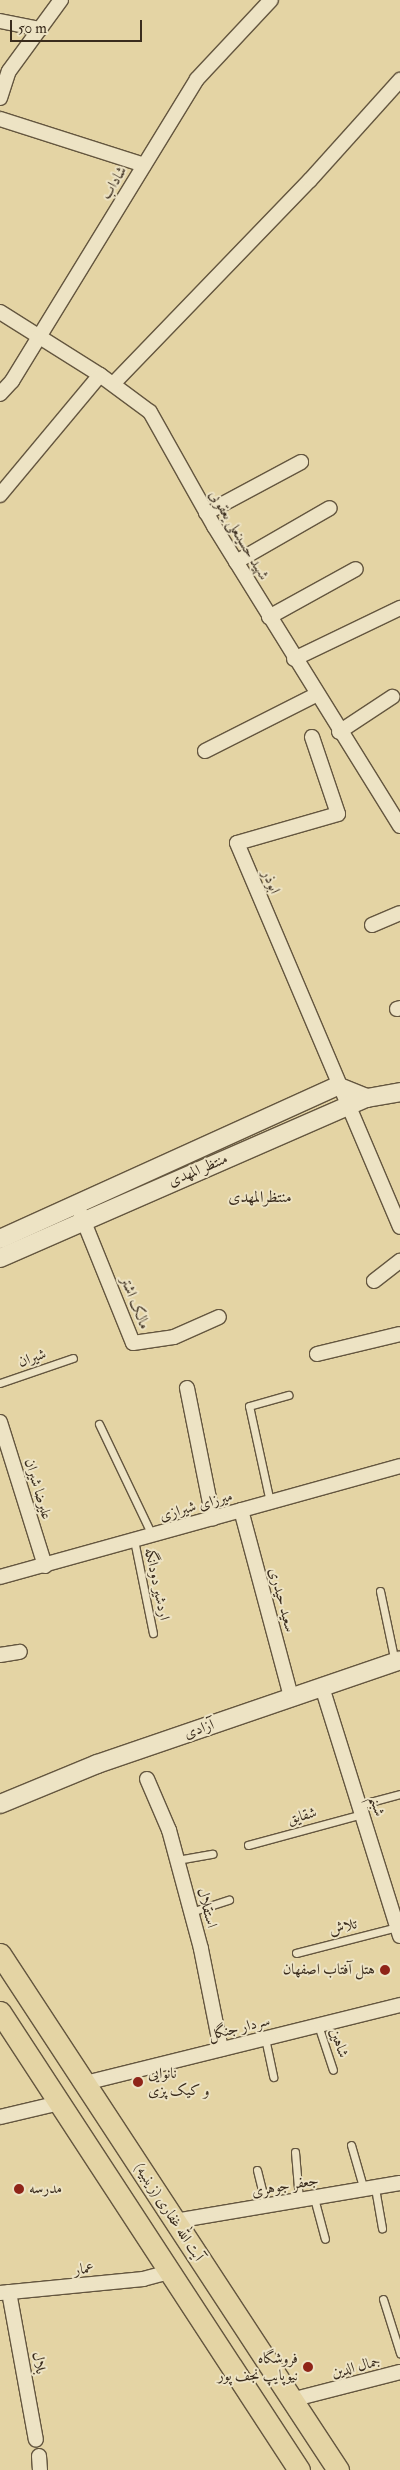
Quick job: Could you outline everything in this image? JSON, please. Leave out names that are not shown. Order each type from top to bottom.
[{"type":"main road","name":"آیت الله غفاری (زینبیه)","points":[[0,1954],[338,2470]]},
{"type":"main road","points":[[28,1996],[0,2013],[299,2470]]},
{"type":"street","points":[[0,98],[9,72],[61,0]]},
{"type":"street","name":"شاداب","points":[[0,394],[39,337],[197,79],[271,0]]},
{"type":"street","points":[[0,21],[40,29]]},
{"type":"street","points":[[113,384],[310,180],[400,80]]},
{"type":"street","points":[[0,119],[144,165]]},
{"type":"street","name":"شهید حسینعلی یعقوبی","points":[[0,312],[100,375],[150,412],[206,513],[268,617],[339,732],[399,823]]},
{"type":"street","points":[[0,495],[100,375]]},
{"type":"street","points":[[206,513],[301,462]]},
{"type":"street","points":[[236,562],[330,508]]},
{"type":"street","points":[[268,617],[356,569]]},
{"type":"street","points":[[294,659],[400,608]]},
{"type":"street","points":[[205,751],[316,695]]},
{"type":"street","points":[[339,732],[392,697]]},
{"type":"street","name":"ابوذر","points":[[312,736],[338,814],[237,843],[338,1086],[400,1227]]},
{"type":"street","points":[[372,925],[400,913]]},
{"type":"street","points":[[0,1240],[80,1212],[338,1086],[367,1098]]},
{"type":"street","name":"منتظر المهدی","points":[[0,1258],[80,1212],[367,1098],[400,1092]]},
{"type":"street","name":"مالک اشتر","points":[[80,1212],[133,1343],[174,1337],[219,1317]]},
{"type":"street","points":[[374,1281],[400,1261]]},
{"type":"street","points":[[317,1354],[400,1334]]},
{"type":"street","points":[[186,1388],[213,1518]]},
{"type":"street","name":"علیرضا شیران","points":[[0,1422],[45,1566]]},
{"type":"street","name":"میرزای شیرازی","points":[[0,1577],[400,1466]]},
{"type":"street","name":"سعید حیدری","points":[[242,1510],[291,1697]]},
{"type":"street","points":[[0,1656],[20,1652]]},
{"type":"street","name":"آزادی","points":[[0,1804],[97,1764],[397,1661]]},
{"type":"street","name":"شبنم","points":[[322,1687],[396,1911],[399,1931]]},
{"type":"street","name":"استقلال","points":[[147,1779],[169,1830],[191,1912],[221,2049]]},
{"type":"street","name":"سردار جنگل","points":[[85,2084],[400,2004]]},
{"type":"street","points":[[0,2117],[60,2103]]},
{"type":"street","name":"جعفر جوهری","points":[[175,2221],[400,2183]]},
{"type":"street","name":"عمار","points":[[5,2293],[143,2279],[169,2272]]},
{"type":"street","name":"بلال","points":[[5,2293],[36,2440]]},
{"type":"street","name":"جمال الدین","points":[[291,2400],[400,2372]]},
{"type":"lane","name":"شیران","points":[[0,1384],[73,1358]]},
{"type":"lane","points":[[270,1502],[249,1406],[288,1395]]},
{"type":"lane","points":[[99,1424],[152,1535]]},
{"type":"lane","name":"اردشیر دودانگه","points":[[134,1540],[153,1633]]},
{"type":"lane","points":[[380,1591],[397,1661]]},
{"type":"lane","name":"شقایق","points":[[248,1845],[361,1809],[400,1794]]},
{"type":"lane","points":[[177,1860],[212,1854]]},
{"type":"lane","points":[[191,1912],[229,1900]]},
{"type":"lane","name":"تلاش","points":[[296,1953],[399,1931]]},
{"type":"lane","name":"شاهین","points":[[318,2025],[333,2070]]},
{"type":"lane","points":[[266,2038],[273,2077]]},
{"type":"lane","points":[[351,2144],[370,2188],[382,2228]]},
{"type":"lane","points":[[295,2152],[299,2200]]},
{"type":"lane","points":[[257,2170],[266,2206]]},
{"type":"lane","points":[[314,2198],[325,2239]]},
{"type":"lane","points":[[382,2299],[400,2353]]},
{"type":"place","name":"هتل آفتاب اصفهان","points":[[385,1970]]},
{"type":"place","name":"نانوایی و کیک پزی","points":[[138,2082]]},
{"type":"place","name":"مدرسه","points":[[19,2189]]},
{"type":"place","name":"فروشگاه نیوپایپ نجف پور","points":[[308,2367]]},
{"type":"district","name":"منتظرالمهدی","points":[[260,1197]]}]
